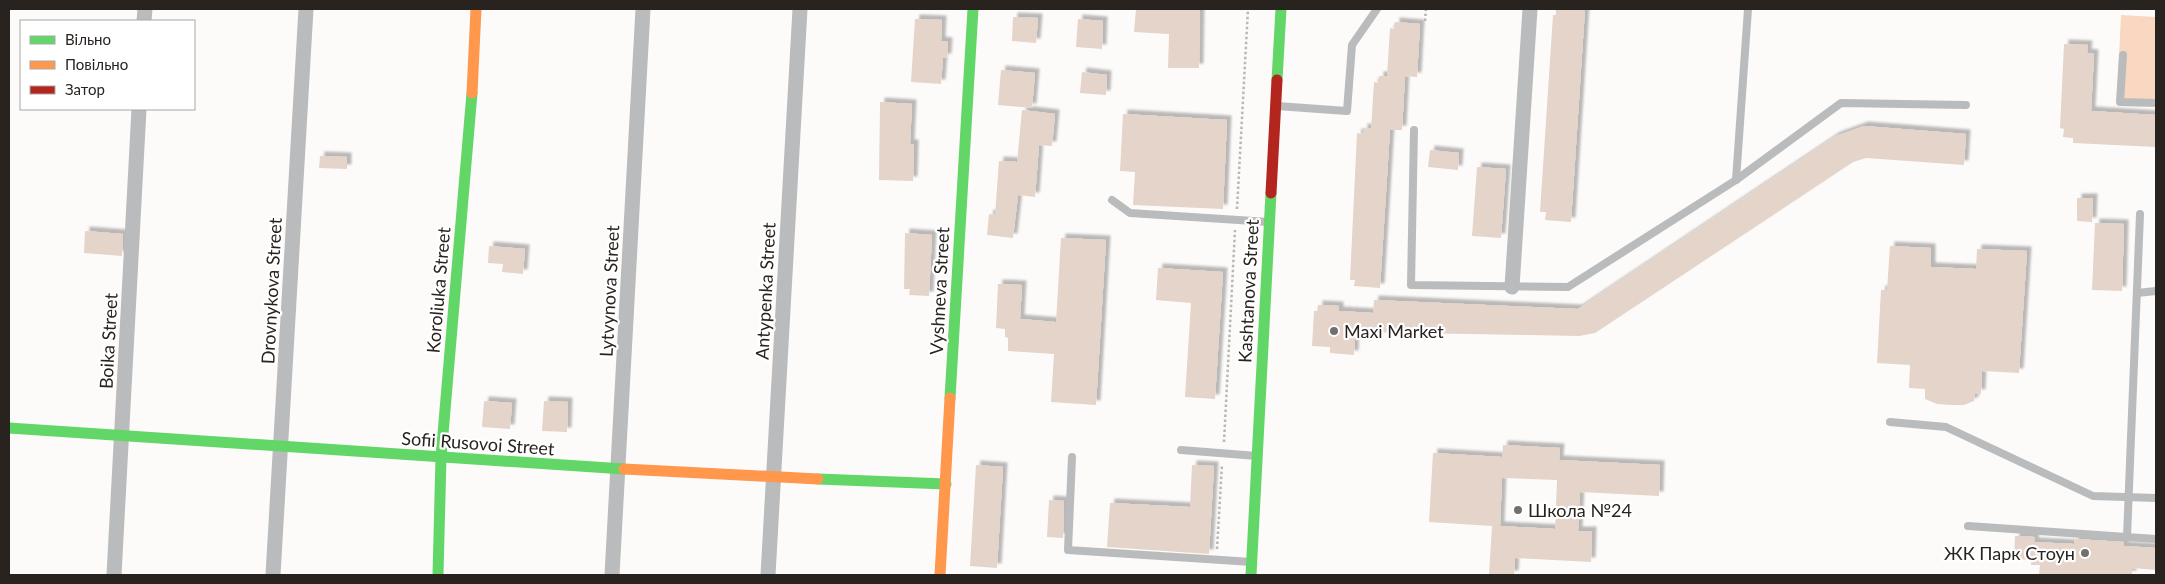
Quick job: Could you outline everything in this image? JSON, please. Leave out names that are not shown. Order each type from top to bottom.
[{"type":"street","name":"Drovnykova Street","points":[[273,575],[306,9]]},
{"type":"street","name":"Koroliuka Street","points":[[438,575],[441,457],[471,122],[476,9]]},
{"type":"street","name":"Lytvynova Street","points":[[612,575],[643,9]]},
{"type":"street","name":"Antypenka Street","points":[[768,575],[800,9]]},
{"type":"street","name":"Vyshneva Street","points":[[940,575],[973,9]]},
{"type":"street","name":"Kashtanova Street","points":[[1251,575],[1281,9]]},
{"type":"street","points":[[1512,286],[1530,9]]},
{"type":"street","name":"Boika Street","points":[[114,575],[139,110]]},
{"type":"street","name":"Sofii Rusovoi Street","points":[[9,428],[280,449],[441,457],[618,470],[946,484]]},
{"type":"lane","points":[[1275,106],[1347,111],[1352,44],[1377,9]]},
{"type":"lane","points":[[1736,180],[1748,9]]},
{"type":"lane","points":[[2123,56],[2120,102],[2156,104]]},
{"type":"lane","points":[[1414,130],[1411,284],[1568,287],[1736,180],[1841,103],[1966,106]]},
{"type":"lane","points":[[1112,200],[1130,213],[1269,222]]},
{"type":"lane","points":[[2127,537],[2140,214]]},
{"type":"lane","points":[[2137,293],[2156,291]]},
{"type":"lane","points":[[1890,422],[1946,427],[2093,496],[2156,498]]},
{"type":"lane","points":[[1181,450],[1257,456]]},
{"type":"lane","points":[[1072,457],[1068,550],[1252,562]]},
{"type":"lane","points":[[1968,526],[2156,538]]},
{"type":"path","points":[[1217,560],[1248,9]]},
{"type":"path","points":[[1425,21],[1426,9]]},
{"type":"shaded area","points":[[2121,15],[2156,17],[2156,101],[2117,99]]},
{"type":"building","points":[[1136,9],[1200,9],[1199,68],[1168,68],[1169,34],[1134,32]]},
{"type":"building","points":[[1556,9],[1585,9],[1571,222],[1545,220],[1546,212],[1540,212],[1553,15],[1556,15]]},
{"type":"building","points":[[1013,17],[1038,18],[1036,43],[1012,41]]},
{"type":"building","points":[[915,19],[942,20],[941,41],[948,42],[947,58],[943,58],[941,84],[911,82]]},
{"type":"building","points":[[1078,19],[1103,21],[1102,49],[1076,47]]},
{"type":"building","points":[[1395,22],[1420,24],[1417,77],[1405,76],[1402,130],[1390,130],[1380,288],[1354,286],[1355,280],[1350,280],[1357,133],[1363,134],[1363,128],[1371,129],[1374,82],[1379,83],[1379,76],[1387,76],[1390,28],[1395,29]]},
{"type":"building","points":[[2064,44],[2088,45],[2087,53],[2094,54],[2091,111],[2156,115],[2156,147],[2073,143],[2073,138],[2063,137],[2064,129],[2060,128]]},
{"type":"building","points":[[1001,70],[1035,73],[1032,108],[998,105]]},
{"type":"building","points":[[1082,72],[1107,75],[1106,95],[1080,93]]},
{"type":"building","points":[[880,102],[912,104],[910,144],[914,144],[913,181],[879,180]]},
{"type":"building","points":[[1022,110],[1055,114],[1052,146],[1039,145],[1035,197],[1018,195],[1013,238],[987,235],[989,214],[995,215],[999,161],[1017,162]]},
{"type":"building","points":[[1123,114],[1227,120],[1223,209],[1133,205],[1135,172],[1120,171]]},
{"type":"building","points":[[1864,126],[1966,134],[1964,165],[1866,158],[1853,162],[1595,333],[1579,336],[1355,332],[1354,355],[1330,353],[1330,347],[1312,346],[1314,311],[1318,311],[1318,305],[1339,306],[1339,311],[1373,313],[1374,300],[1578,309],[1836,136]]},
{"type":"building","points":[[1430,150],[1459,153],[1458,170],[1428,167]]},
{"type":"building","points":[[320,156],[347,157],[347,169],[319,168]]},
{"type":"building","points":[[1477,167],[1506,169],[1501,238],[1472,236]]},
{"type":"building","points":[[2077,198],[2093,198],[2092,222],[2077,221]]},
{"type":"building","points":[[2095,223],[2124,224],[2122,291],[2092,290]]},
{"type":"building","points":[[85,231],[123,234],[122,256],[84,253]]},
{"type":"building","points":[[905,233],[932,235],[929,296],[909,295],[910,289],[904,289]]},
{"type":"building","points":[[1061,238],[1106,240],[1096,405],[1051,402],[1054,354],[1008,351],[1008,338],[1005,337],[1005,329],[996,328],[998,284],[1022,285],[1020,319],[1056,322]]},
{"type":"building","points":[[489,246],[525,249],[523,274],[502,272],[503,264],[488,263]]},
{"type":"building","points":[[1890,246],[1931,248],[1931,267],[1976,269],[1977,249],[2027,251],[2019,373],[1982,371],[1981,394],[1975,393],[1974,401],[1964,405],[1950,405],[1937,404],[1925,399],[1925,389],[1909,388],[1910,365],[1877,363],[1881,290],[1887,290]]},
{"type":"building","points":[[1158,268],[1223,272],[1215,399],[1185,397],[1191,303],[1156,300]]},
{"type":"building","points":[[484,401],[512,403],[510,429],[482,427]]},
{"type":"building","points":[[544,401],[568,402],[567,432],[542,431]]},
{"type":"building","points":[[1503,445],[1560,448],[1559,460],[1660,465],[1659,496],[1580,492],[1578,531],[1592,531],[1591,562],[1515,558],[1514,575],[1489,575],[1492,526],[1429,522],[1433,453],[1502,457]],"holes":[[[1502,478],[1557,480],[1555,529],[1500,526]]]},
{"type":"building","points":[[976,465],[1003,467],[997,568],[970,566]]},
{"type":"building","points":[[1192,465],[1214,466],[1209,554],[1107,547],[1110,503],[1190,507]]},
{"type":"building","points":[[1049,500],[1064,501],[1063,538],[1047,537]]},
{"type":"building","name":"ЖК Парк Стоун","points":[[2015,536],[2035,537],[2034,542],[2074,544],[2075,539],[2124,542],[2124,546],[2156,548],[2156,570],[2132,568],[2132,575],[2039,575],[2040,565],[2031,565],[2031,560],[2014,559]]},
{"type":"traffic: fast","points":[[950,398],[973,9]]},
{"type":"traffic: fast","points":[[1277,80],[1281,9]]},
{"type":"traffic: fast","points":[[438,575],[441,457],[472,93]]},
{"type":"traffic: fast","points":[[1251,575],[1271,193]]},
{"type":"traffic: fast","points":[[9,428],[624,469]]},
{"type":"traffic: fast","points":[[818,479],[946,484]]},
{"type":"traffic: slow","points":[[472,93],[476,9]]},
{"type":"traffic: slow","points":[[940,575],[950,398]]},
{"type":"traffic: slow","points":[[624,469],[818,479]]},
{"type":"traffic: jam","points":[[1271,193],[1277,80]]},
{"type":"place","name":"Maxi Market","points":[[1334,331]]},
{"type":"place","name":"Школа №24","points":[[1518,510]]},
{"type":"place","name":"ЖК Парк Стоун","points":[[2085,553]]}]
